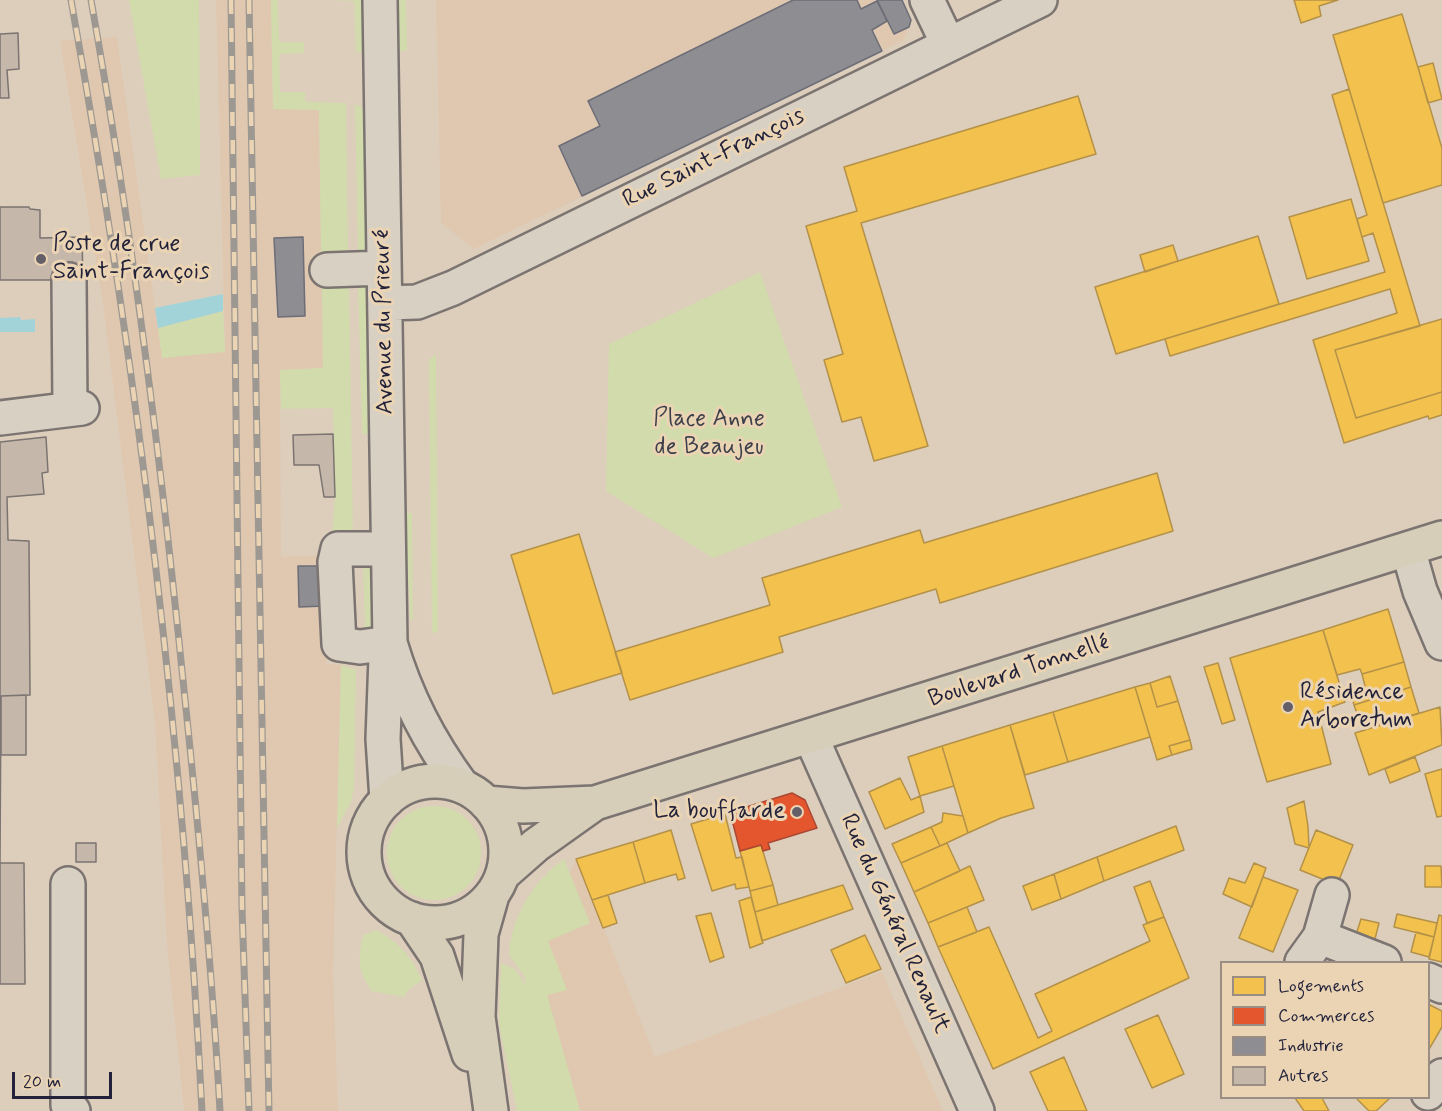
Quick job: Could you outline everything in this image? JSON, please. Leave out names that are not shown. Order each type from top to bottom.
[{"type":"main road","name":"Boulevard Tonnellé","points":[[474,794],[523,806],[595,803],[1442,538]]},
{"type":"main road","points":[[489,1111],[478,1017],[481,934],[497,884],[506,841],[499,820],[474,794],[442,781],[422,782],[403,788],[387,800],[375,814],[365,842],[366,866],[369,878],[390,907],[412,919],[434,923],[456,920],[476,910],[497,884]]},
{"type":"main road","name":"Boulevard Tonnellé","points":[[497,884],[536,845],[595,803]]},
{"type":"main road","points":[[412,919],[429,941],[441,966],[489,1111]]},
{"type":"street","name":"Avenue du Prieuré","points":[[380,0],[390,643],[385,671],[383,739],[387,800]]},
{"type":"street","points":[[927,0],[948,44]]},
{"type":"street","name":"Rue Saint-François","points":[[385,303],[417,302],[453,288],[1040,0]]},
{"type":"street","points":[[327,270],[384,268]]},
{"type":"street","points":[[0,418],[76,408],[69,280]]},
{"type":"street","points":[[388,549],[333,548],[335,562],[334,643],[360,647],[390,643]]},
{"type":"street","points":[[1408,549],[1420,591],[1442,644]]},
{"type":"street","name":"Avenue du Prieuré","points":[[390,643],[401,681],[424,729],[474,794]]},
{"type":"street","name":"Rue du Général Renault","points":[[811,737],[977,1111]]},
{"type":"street","points":[[68,884],[68,1105],[73,1111]]},
{"type":"street","points":[[1332,895],[1311,950],[1373,961]]},
{"type":"street","points":[[1430,1091],[1442,1076]]},
{"type":"street","points":[[1414,1111],[1424,1099]]},
{"type":"shaded area","points":[[216,0],[271,0],[273,109],[319,110],[323,368],[280,370],[281,557],[327,555],[328,650],[326,664],[341,665],[333,974],[338,1111],[184,1111],[167,944],[155,723],[103,304],[60,41],[117,37],[162,358],[225,351]]},
{"type":"shaded area","points":[[436,0],[902,0],[911,20],[904,40],[474,249],[441,223]]},
{"type":"shaded area","points":[[576,859],[655,1057],[882,972],[943,1111],[580,1111],[547,995],[538,950]]},
{"type":"green space","points":[[129,0],[199,0],[200,175],[161,179]]},
{"type":"green space","points":[[271,0],[278,0],[279,42],[304,42],[304,53],[279,54],[280,92],[305,92],[305,102],[346,103],[348,252],[321,253],[319,110],[273,109]]},
{"type":"green space","points":[[328,0],[363,0],[364,52],[356,52],[354,1]]},
{"type":"green space","points":[[396,0],[406,0],[407,51],[397,51]]},
{"type":"green space","points":[[355,104],[362,107],[365,117],[368,251],[358,251]]},
{"type":"green space","name":"Place Anne de Beaujeu","points":[[760,272],[842,507],[713,558],[606,491],[609,344]]},
{"type":"green space","points":[[358,284],[368,284],[371,434],[362,434]]},
{"type":"green space","points":[[349,285],[353,535],[332,535],[335,497],[333,408],[281,409],[280,370],[323,368],[322,286]]},
{"type":"green space","points":[[223,311],[225,352],[162,358],[158,328]]},
{"type":"green space","points":[[436,354],[438,632],[432,633],[429,360]]},
{"type":"green space","points":[[405,513],[412,513],[413,619],[410,619]]},
{"type":"green space","points":[[363,561],[373,561],[375,631],[365,632]]},
{"type":"green space","points":[[341,665],[356,670],[354,787],[351,802],[337,828]]},
{"type":"green space","points":[[425,806],[443,806],[468,819],[478,835],[481,853],[478,871],[468,887],[443,900],[425,900],[400,887],[387,862],[387,844],[400,819]]},
{"type":"green space","points":[[564,859],[590,923],[548,941],[567,990],[547,995],[580,1111],[517,1111],[499,1024],[501,963],[516,970],[526,986],[524,975],[509,955],[514,927],[533,889]]},
{"type":"green space","points":[[376,930],[404,951],[422,980],[407,991],[404,997],[372,991],[361,971],[360,951],[363,935]]},
{"type":"water","points":[[223,294],[223,311],[158,328],[155,308]]},
{"type":"water","points":[[20,317],[21,320],[35,319],[35,332],[0,332],[0,318]]},
{"type":"building: Logements","points":[[1294,0],[1338,0],[1319,6],[1321,16],[1301,23]]},
{"type":"building: Logements","points":[[1402,14],[1442,148],[1442,185],[1383,203],[1333,35]]},
{"type":"building: Logements","points":[[1433,63],[1442,99],[1428,103],[1418,67]]},
{"type":"building: Logements","points":[[1349,89],[1420,326],[1335,350],[1356,418],[1442,392],[1442,415],[1429,419],[1428,416],[1344,443],[1313,340],[1397,313],[1390,289],[1170,356],[1165,339],[1385,272],[1373,233],[1362,237],[1357,219],[1367,215],[1332,95]]},
{"type":"building: Logements","points":[[1078,96],[1096,154],[861,223],[928,446],[874,461],[861,417],[842,422],[824,360],[843,354],[806,226],[857,211],[844,167]]},
{"type":"building: Logements","points":[[1351,199],[1369,261],[1307,279],[1289,217]]},
{"type":"building: Logements","points":[[1258,236],[1279,304],[1116,354],[1095,287]]},
{"type":"building: Logements","points":[[1173,245],[1178,261],[1145,272],[1140,255]]},
{"type":"building: Logements","points":[[1442,319],[1442,392],[1356,418],[1335,350]]},
{"type":"building: Logements","points":[[1157,473],[1173,531],[940,603],[936,589],[779,637],[783,652],[630,700],[615,652],[770,605],[762,578],[920,530],[924,543]]},
{"type":"building: Logements","points":[[579,534],[622,673],[553,694],[511,555]]},
{"type":"building: Logements","points":[[1388,609],[1404,662],[1362,674],[1360,669],[1337,675],[1323,630]]},
{"type":"building: Logements","name":"Résidence Arboretum","points":[[1323,630],[1345,702],[1318,712],[1331,764],[1267,782],[1230,658]]},
{"type":"building: Logements","points":[[1404,662],[1411,687],[1354,705],[1350,691],[1365,686],[1362,674]]},
{"type":"building: Logements","points":[[1218,663],[1235,720],[1222,724],[1204,667]]},
{"type":"building: Logements","points":[[1170,676],[1178,701],[1157,707],[1150,683]]},
{"type":"building: Logements","points":[[1150,683],[1157,707],[1178,701],[1190,740],[1169,746],[1172,755],[1157,760],[1135,687]]},
{"type":"building: Logements","points":[[1135,687],[1150,737],[1068,762],[1053,712]]},
{"type":"building: Logements","points":[[1411,687],[1419,713],[1377,726],[1373,714],[1359,719],[1354,705]]},
{"type":"building: Logements","points":[[1440,707],[1442,745],[1369,775],[1355,733]]},
{"type":"building: Logements","points":[[1053,712],[1068,762],[1025,775],[1010,725]]},
{"type":"building: Logements","points":[[1010,725],[1034,808],[1001,818],[968,833],[942,746]]},
{"type":"building: Logements","points":[[1190,740],[1192,749],[1172,755],[1169,746]]},
{"type":"building: Logements","points":[[942,746],[954,786],[920,796],[908,757]]},
{"type":"building: Logements","points":[[1415,757],[1420,771],[1390,783],[1385,769]]},
{"type":"building: Logements","points":[[1442,769],[1442,816],[1437,817],[1425,774]]},
{"type":"building: Logements","points":[[900,778],[911,800],[920,796],[924,812],[885,829],[869,792]]},
{"type":"building: Logements","points":[[1304,801],[1309,848],[1295,844],[1287,808]]},
{"type":"building: Logements","points":[[943,813],[963,816],[968,833],[940,846],[931,827],[942,822]]},
{"type":"building: Logements","points":[[725,814],[736,858],[742,857],[749,887],[736,889],[735,884],[712,891],[691,824]]},
{"type":"building: Logements","points":[[1176,826],[1184,850],[1104,881],[1097,857]]},
{"type":"building: Logements","points":[[931,827],[940,846],[901,863],[892,844]]},
{"type":"building: Logements","points":[[671,830],[685,878],[678,880],[676,874],[645,883],[633,842]]},
{"type":"building: Logements","points":[[1316,830],[1353,845],[1337,885],[1300,870]]},
{"type":"building: Logements","points":[[633,842],[645,883],[592,900],[576,859]]},
{"type":"building: Logements","points":[[947,843],[960,871],[914,892],[901,863]]},
{"type":"building: Logements","points":[[761,845],[773,885],[750,891],[740,851]]},
{"type":"building: Logements","points":[[1097,857],[1104,881],[1061,899],[1054,874]]},
{"type":"building: Logements","points":[[1254,863],[1266,868],[1252,907],[1223,894],[1229,878],[1245,883]]},
{"type":"building: Logements","points":[[970,866],[984,900],[928,923],[914,892]]},
{"type":"building: Logements","points":[[1425,866],[1441,866],[1442,887],[1425,887]]},
{"type":"building: Logements","points":[[1054,874],[1061,899],[1032,910],[1023,886]]},
{"type":"building: Logements","points":[[1263,877],[1298,890],[1273,952],[1239,938]]},
{"type":"building: Logements","points":[[1150,881],[1164,917],[1147,923],[1134,887]]},
{"type":"building: Logements","points":[[773,885],[778,905],[755,912],[750,891]]},
{"type":"building: Logements","points":[[843,885],[853,909],[762,941],[755,912]]},
{"type":"building: Logements","points":[[608,895],[617,923],[603,928],[592,900]]},
{"type":"building: Logements","points":[[751,897],[763,943],[750,948],[739,901]]},
{"type":"building: Logements","points":[[967,907],[977,932],[938,947],[928,923]]},
{"type":"building: Logements","points":[[711,913],[724,957],[710,962],[696,916]]},
{"type":"building: Logements","points":[[1397,914],[1437,923],[1434,937],[1394,927]]},
{"type":"building: Logements","points":[[1439,915],[1442,916],[1442,962],[1429,959]]},
{"type":"building: Logements","points":[[1164,917],[1189,978],[993,1069],[938,947],[989,927],[1038,1038],[1052,1031],[1035,994],[1150,941],[1143,925]]},
{"type":"building: Logements","points":[[1361,919],[1379,923],[1374,943],[1353,944]]},
{"type":"building: Logements","points":[[1416,932],[1434,937],[1429,957],[1411,952]]},
{"type":"building: Logements","points":[[865,935],[881,969],[846,983],[831,950]]},
{"type":"building: Logements","points":[[1430,1005],[1442,1011],[1442,1027],[1430,1048]]},
{"type":"building: Logements","points":[[1158,1015],[1184,1074],[1152,1088],[1125,1029]]},
{"type":"building: Logements","points":[[1064,1057],[1087,1111],[1048,1111],[1030,1072]]},
{"type":"building: Logements","points":[[1296,1099],[1323,1099],[1329,1111],[1304,1111]]},
{"type":"building: Logements","points":[[1357,1099],[1389,1099],[1376,1111],[1369,1111]]},
{"type":"building: Commerces","points":[[792,793],[805,800],[817,828],[768,843],[770,849],[763,851],[761,845],[740,851],[730,812]]},
{"type":"building: Industrie","points":[[793,0],[857,0],[861,9],[877,1],[887,21],[872,30],[882,51],[582,196],[559,146],[600,126],[588,101]]},
{"type":"building: Industrie","points":[[877,0],[902,0],[911,20],[909,27],[894,34]]},
{"type":"building: Industrie","points":[[303,237],[305,316],[278,317],[274,238]]},
{"type":"building: Industrie","points":[[298,566],[324,566],[325,606],[299,607]]},
{"type":"building: Autres","points":[[18,33],[19,69],[7,70],[9,98],[0,98],[0,34]]},
{"type":"building: Autres","name":"Poste de crue Saint-François","points":[[0,207],[29,207],[40,210],[40,238],[82,237],[83,280],[0,280]]},
{"type":"building: Autres","points":[[333,434],[335,497],[324,497],[319,465],[294,465],[293,435]]},
{"type":"building: Autres","points":[[46,437],[48,472],[42,473],[44,494],[7,497],[8,540],[29,541],[30,695],[1,696],[0,863],[0,442]]},
{"type":"building: Autres","points":[[26,695],[26,755],[1,755],[1,696]]},
{"type":"building: Autres","points":[[76,843],[96,843],[96,862],[76,862]]},
{"type":"building: Autres","points":[[0,863],[24,863],[25,984],[0,984]]},
{"type":"railway","points":[[71,0],[117,276],[154,554],[183,832],[202,1111]]},
{"type":"railway","points":[[91,0],[132,254],[165,509],[199,841],[220,1111]]},
{"type":"railway","points":[[231,0],[242,908],[249,1111]]},
{"type":"railway","points":[[249,0],[269,1111]]},
{"type":"place","name":"Poste de crue Saint-François","points":[[41,259]]},
{"type":"place","name":"Résidence Arboretum","points":[[1288,707]]},
{"type":"place","name":"La bouffarde","points":[[797,812]]}]
